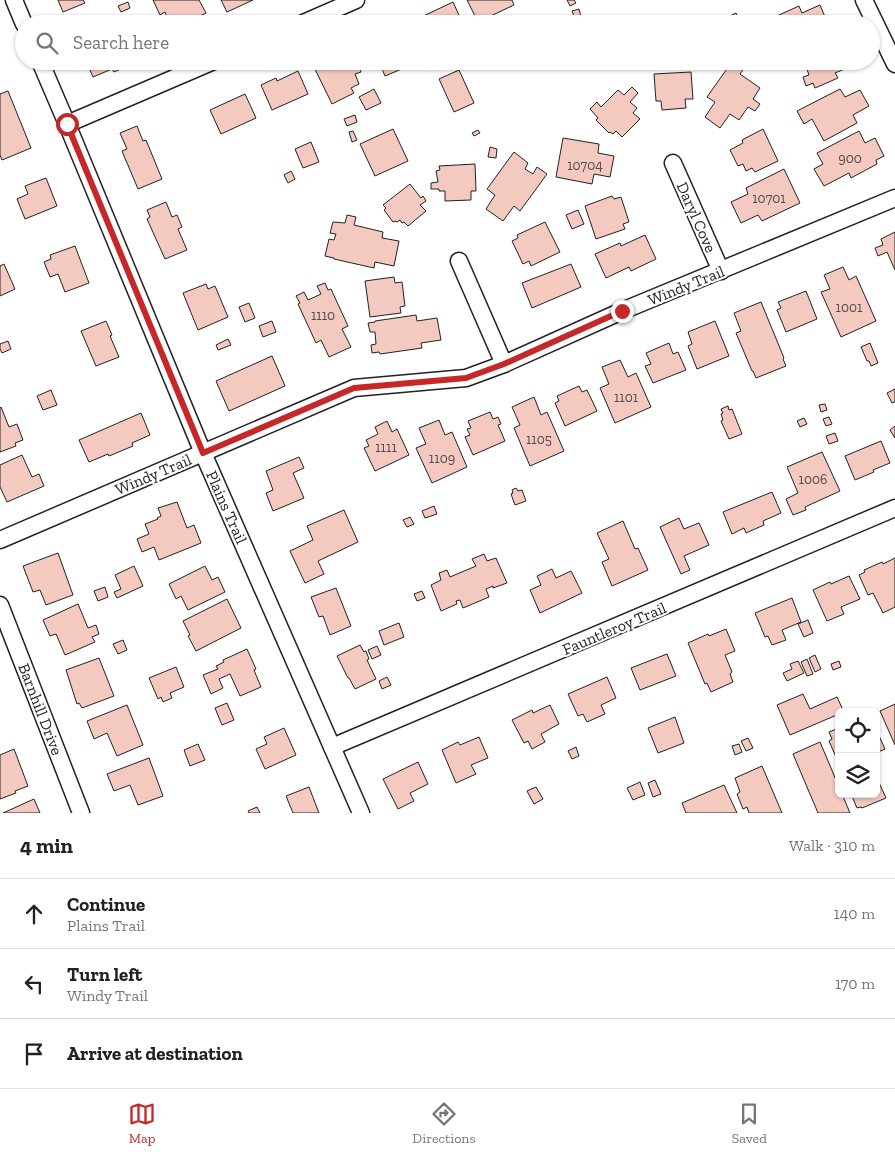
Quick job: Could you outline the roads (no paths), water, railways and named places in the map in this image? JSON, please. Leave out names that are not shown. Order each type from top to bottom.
[{"type":"street","points":[[14,0],[20,15]]},
{"type":"street","points":[[322,15],[356,0]]},
{"type":"street","points":[[864,0],[871,15]]},
{"type":"street","points":[[880,33],[895,64]]},
{"type":"street","name":"Plains Trail","points":[[44,70],[203,453],[361,813]]},
{"type":"street","points":[[67,124],[193,70]]},
{"type":"street","name":"Daryl Cove","points":[[672,163],[721,270]]},
{"type":"street","name":"Windy Trail","points":[[0,540],[354,388],[466,378],[504,364],[622,311],[895,198]]},
{"type":"street","points":[[458,262],[504,364]]},
{"type":"street","name":"Fauntleroy Trail","points":[[332,747],[895,508]]},
{"type":"street","name":"Barnhill Drive","points":[[0,605],[81,813]]}]
